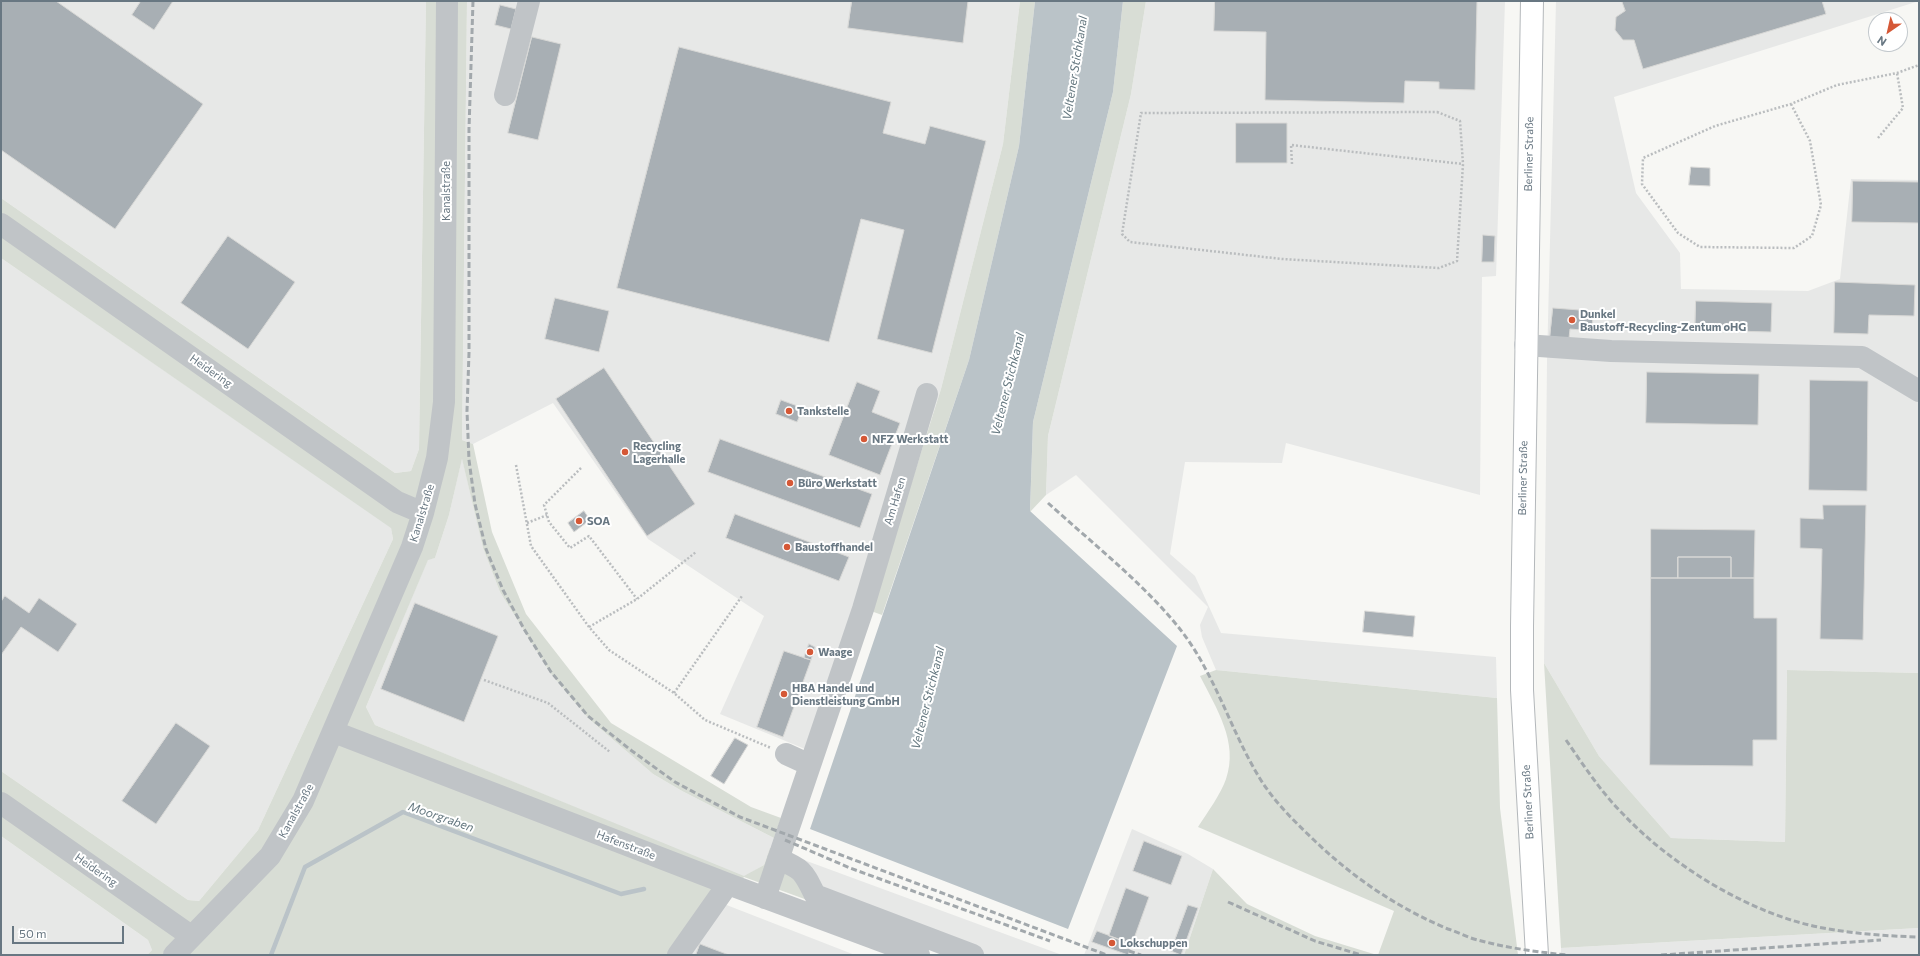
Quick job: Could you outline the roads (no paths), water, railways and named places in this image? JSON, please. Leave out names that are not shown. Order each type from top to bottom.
[{"type":"main road","name":"Berliner Straße","points":[[1532,1],[1525,345],[1522,690],[1537,955]]},
{"type":"street","name":"Kanalstraße","points":[[174,955],[270,856],[303,801],[334,732],[412,547],[423,513],[438,458],[444,402],[447,1]]},
{"type":"street","points":[[505,95],[529,1]]},
{"type":"street","name":"Heidering","points":[[1,224],[397,502],[423,513]]},
{"type":"street","points":[[1525,345],[1611,351],[1862,356],[1919,391]]},
{"type":"street","name":"Am Hafen","points":[[779,856],[810,765],[849,635],[863,609],[928,394]]},
{"type":"street","name":"Hafenstraße","points":[[334,732],[728,884],[919,955]]},
{"type":"street","points":[[786,754],[810,765]]},
{"type":"street","name":"Heidering","points":[[1,803],[191,936]]},
{"type":"street","points":[[765,898],[779,856],[798,867],[804,873],[815,896],[973,955]]},
{"type":"street","points":[[678,955],[728,884]]},
{"type":"water","name":"Veltener Stichkanal","points":[[1035,1],[1123,1],[1113,92],[1033,422],[1030,511],[1177,646],[1068,929],[810,829],[969,360],[1019,146]]},
{"type":"waterway","name":"Moorgraben","points":[[271,955],[305,867],[403,812],[621,894],[644,889]]},
{"type":"railway","points":[[473,1],[469,129],[469,353],[467,411],[469,460],[475,504],[486,549],[503,590],[524,629],[551,672],[588,716],[632,751],[675,782],[740,817],[1107,955]]},
{"type":"railway","points":[[1048,503],[1137,582],[1183,633],[1205,668],[1259,777],[1278,803],[1331,856],[1378,892],[1412,912],[1448,929],[1474,939],[1500,945],[1567,955]]},
{"type":"railway","points":[[1566,740],[1600,788],[1623,814],[1665,852],[1715,886],[1741,900],[1796,922],[1847,932],[1919,937]]},
{"type":"railway","points":[[785,840],[850,868],[1050,941]]},
{"type":"railway","points":[[1228,902],[1315,941],[1361,955]]},
{"type":"railway","points":[[1661,955],[1881,940]]},
{"type":"railway","points":[[1129,951],[1141,955]]},
{"type":"place","name":"Dunkel Baustoff-Recycling-Zentum oHG","points":[[1572,320]]},
{"type":"place","name":"Tankstelle","points":[[789,411]]},
{"type":"place","name":"NFZ Werkstatt","points":[[864,439]]},
{"type":"place","name":"Recycling Lagerhalle","points":[[625,452]]},
{"type":"place","name":"Büro Werkstatt","points":[[790,483]]},
{"type":"place","name":"SOA","points":[[579,521]]},
{"type":"place","name":"Baustoffhandel","points":[[787,547]]},
{"type":"place","name":"Waage","points":[[810,652]]},
{"type":"place","name":"HBA Handel und Dienstleistung GmbH","points":[[784,694]]},
{"type":"place","name":"Lokschuppen","points":[[1112,943]]}]
